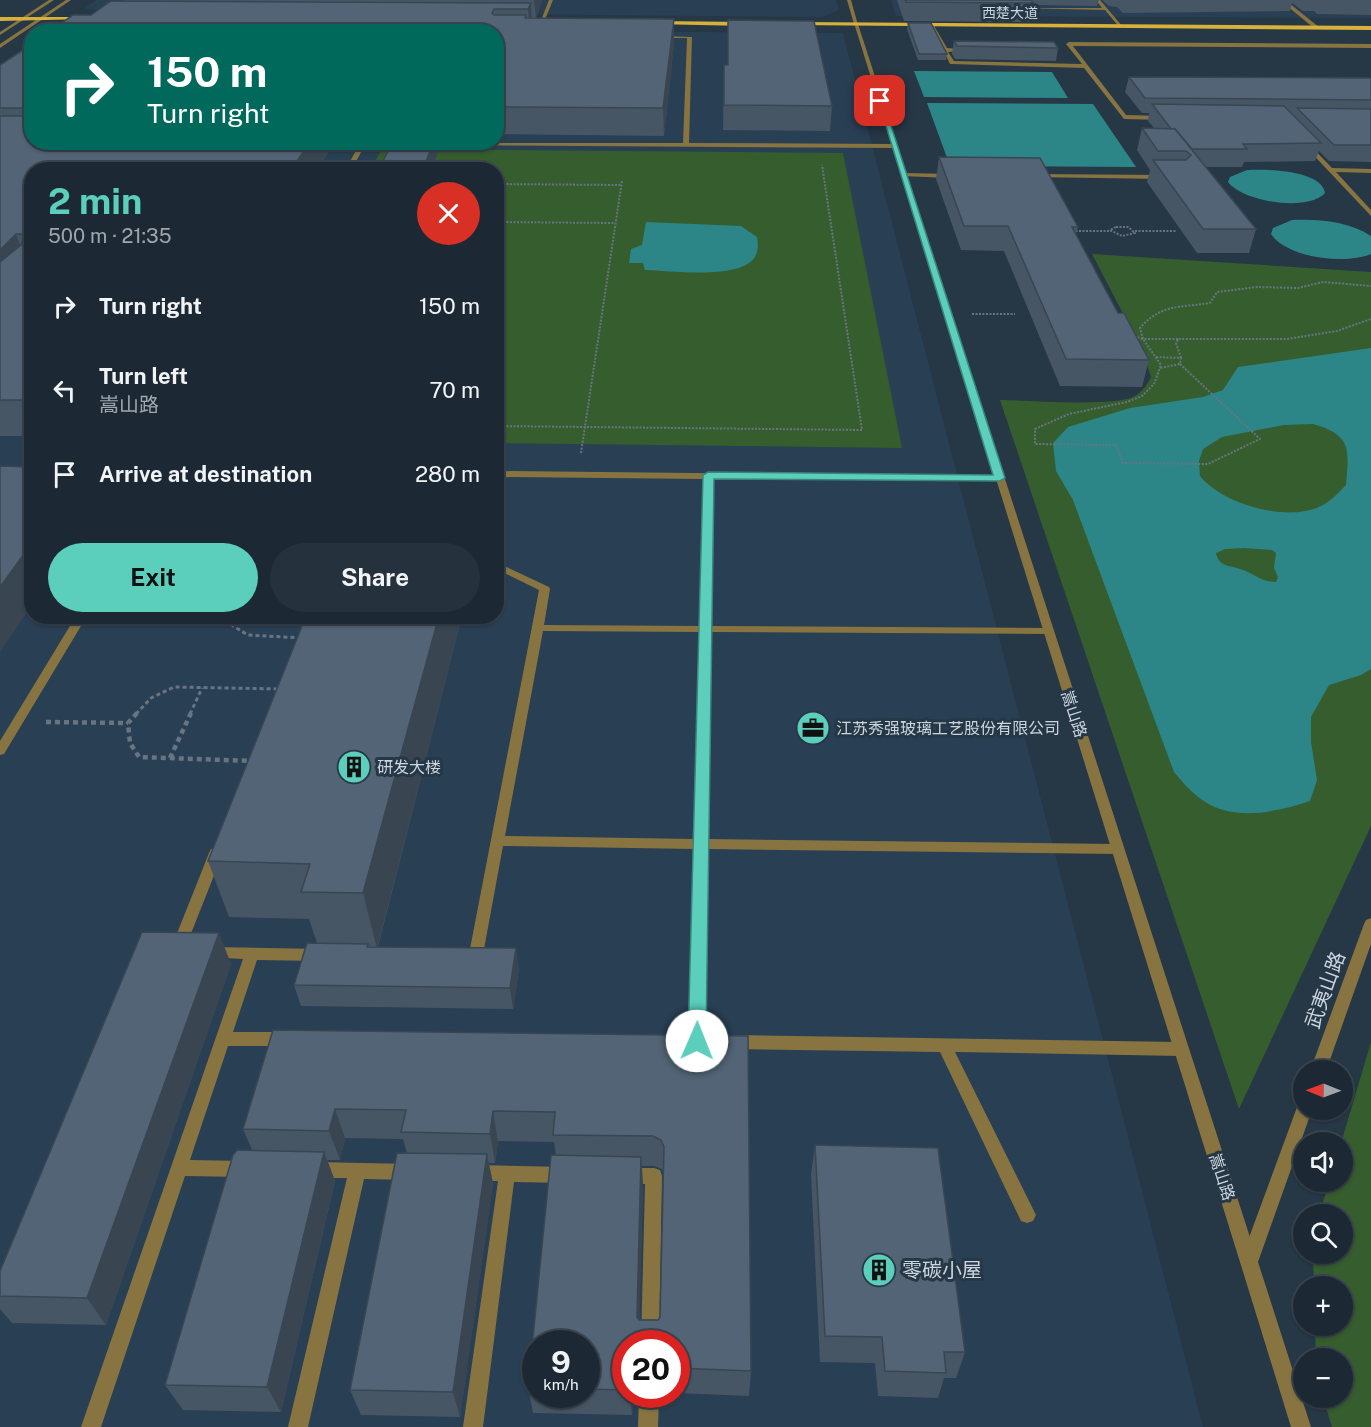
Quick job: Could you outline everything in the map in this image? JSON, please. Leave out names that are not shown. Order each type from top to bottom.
[{"type":"main road","points":[[0,19],[89,19]]},
{"type":"main road","points":[[530,22],[553,22]]},
{"type":"main road","points":[[646,23],[751,24]]},
{"type":"main road","name":"西楚大道","points":[[786,24],[1371,28]]},
{"type":"street","points":[[0,34],[52,0]]},
{"type":"street","points":[[33,24],[69,0]]},
{"type":"street","points":[[542,22],[551,0]]},
{"type":"street","name":"嵩山路","points":[[849,0],[1301,1427]]},
{"type":"street","points":[[1098,0],[1121,26]]},
{"type":"street","points":[[1282,0],[1317,28]]},
{"type":"street","points":[[1006,8],[1106,9]]},
{"type":"street","points":[[933,25],[952,63],[1085,66]]},
{"type":"street","points":[[0,46],[24,30]]},
{"type":"street","points":[[656,37],[690,38],[686,144]]},
{"type":"street","points":[[1169,118],[1124,117],[1069,44],[1371,46]]},
{"type":"street","points":[[945,50],[980,50]]},
{"type":"street","points":[[1062,51],[1074,51]]},
{"type":"street","points":[[1298,136],[1371,214]]},
{"type":"street","points":[[504,143],[894,146]]},
{"type":"street","points":[[1330,170],[1371,171]]},
{"type":"street","points":[[903,175],[960,176]]},
{"type":"street","points":[[1028,176],[1168,177]]},
{"type":"street","points":[[1039,176],[1044,186]]},
{"type":"street","points":[[504,474],[1000,478]]},
{"type":"street","points":[[708,475],[701,844],[709,1041]]},
{"type":"street","points":[[463,959],[475,960],[545,589],[504,569]]},
{"type":"street","points":[[0,751],[77,624]]},
{"type":"street","points":[[538,628],[1048,631]]},
{"type":"street","points":[[497,841],[1117,849]]},
{"type":"street","points":[[219,846],[176,952],[334,956]]},
{"type":"street","name":"武夷山路","points":[[1322,1060],[1371,924]]},
{"type":"street","points":[[92,1427],[252,953]]},
{"type":"street","points":[[223,1039],[294,1039]]},
{"type":"street","points":[[673,1041],[1180,1049]]},
{"type":"street","points":[[944,1045],[1027,1215]]},
{"type":"street","points":[[1249,1262],[1300,1120]]},
{"type":"street","points":[[180,1168],[262,1169]]},
{"type":"street","points":[[298,1170],[426,1172]]},
{"type":"street","points":[[298,1427],[357,1171]]},
{"type":"street","points":[[461,1173],[586,1175]]},
{"type":"street","points":[[473,1427],[507,1174]]},
{"type":"street","points":[[609,1176],[654,1176],[650,1330]]},
{"type":"street","points":[[648,1427],[649,1408]]},
{"type":"path","points":[[504,426],[862,430],[821,157]]},
{"type":"path","points":[[504,184],[621,183],[577,474]]},
{"type":"path","points":[[504,222],[615,223]]},
{"type":"path","points":[[1111,231],[1113,227],[1120,226],[1136,231],[1176,231]]},
{"type":"path","points":[[1068,231],[1111,231],[1124,236],[1132,235],[1136,231]]},
{"type":"path","points":[[1180,364],[1260,439],[1208,464],[1123,463],[1116,445],[1035,444],[1035,429],[1050,420],[1140,397],[1147,392],[1159,377],[1160,368],[1156,357],[1143,339],[1140,328],[1153,312],[1210,303],[1217,292],[1232,289],[1290,288],[1323,282],[1371,285]]},
{"type":"path","points":[[947,314],[1015,314]]},
{"type":"path","points":[[1133,336],[1143,339],[1195,338],[1260,342],[1301,339],[1327,335],[1371,318]]},
{"type":"path","points":[[1178,339],[1176,343],[1181,358],[1180,364]]},
{"type":"path","points":[[1156,357],[1181,358]]},
{"type":"path","points":[[1160,368],[1180,364]]},
{"type":"path","points":[[233,624],[249,635],[303,638]]},
{"type":"path","points":[[18,722],[128,723],[151,698],[174,687],[282,689]]},
{"type":"path","points":[[170,758],[202,688]]},
{"type":"path","points":[[128,723],[130,743],[139,757],[253,761]]},
{"type":"shaded area","points":[[96,0],[836,0],[839,10],[822,17],[84,9]]},
{"type":"shaded area","points":[[891,0],[1371,0],[1371,18],[896,16]]},
{"type":"shaded area","points":[[504,30],[843,33],[1203,1427],[0,1427],[0,74],[24,125],[24,150],[504,150]]},
{"type":"shaded area","points":[[914,71],[1052,72],[1068,98],[924,97]]},
{"type":"shaded area","points":[[927,103],[1093,104],[1136,167],[950,166]]},
{"type":"shaded area","points":[[381,150],[843,153],[902,448],[504,443],[504,162],[375,162]]},
{"type":"shaded area","points":[[1247,170],[1292,172],[1304,175],[1321,185],[1325,193],[1317,199],[1291,203],[1247,195],[1228,182],[1230,177]]},
{"type":"shaded area","points":[[1292,220],[1333,222],[1353,227],[1371,236],[1371,254],[1347,259],[1332,259],[1303,254],[1290,249],[1271,234],[1273,228]]},
{"type":"shaded area","points":[[646,222],[741,226],[757,237],[757,252],[749,263],[728,271],[645,270],[643,263],[629,263],[631,249],[642,245]]},
{"type":"shaded area","points":[[1092,254],[1371,272],[1371,826],[1239,1109],[1000,400],[1107,402],[1122,400],[1142,391],[1151,377],[1143,352]]},
{"type":"shaded area","points":[[1371,348],[1371,669],[1361,675],[1329,685],[1311,717],[1311,742],[1317,780],[1310,801],[1282,809],[1252,813],[1237,813],[1209,804],[1197,796],[1174,772],[1073,500],[1056,471],[1053,443],[1068,427],[1130,408],[1203,397],[1223,390],[1238,367]],"holes":[[[1313,424],[1326,428],[1341,439],[1345,445],[1348,462],[1346,485],[1321,506],[1307,511],[1291,512],[1256,508],[1224,495],[1200,476],[1199,461],[1203,449],[1222,437],[1284,425]],[[1225,549],[1272,550],[1276,553],[1274,568],[1278,577],[1276,582],[1266,581],[1223,564],[1216,553]]]},
{"type":"shaded area","points":[[1371,1042],[1371,1427],[1332,1427],[1326,1408],[1353,1408],[1353,1348],[1316,1348],[1315,1336],[1353,1336],[1353,1276],[1314,1276],[1313,1264],[1353,1264],[1353,1204],[1322,1204],[1326,1192],[1353,1192],[1353,1132],[1344,1132],[1348,1120],[1353,1120],[1353,1103]]},
{"type":"building","points":[[905,0],[1031,0],[1033,3],[906,2]]},
{"type":"building","points":[[111,1],[531,3],[528,9],[494,9],[492,13],[494,15],[526,15],[525,18],[674,19],[663,108],[504,107],[504,24],[60,24],[73,15],[91,15]]},
{"type":"building","points":[[728,20],[814,21],[832,106],[724,105],[724,65],[728,65]]},
{"type":"building","points":[[908,23],[931,23],[947,54],[919,54]]},
{"type":"building","points":[[954,41],[1054,42],[1058,48],[957,46]]},
{"type":"building","points":[[24,49],[24,116],[23,108],[0,108],[0,65]]},
{"type":"building","points":[[1129,77],[1371,78],[1371,100],[1145,98]]},
{"type":"building","points":[[1152,104],[1284,106],[1321,143],[1243,144],[1247,149],[1192,149],[1175,129],[1171,129]]},
{"type":"building","points":[[1297,108],[1371,109],[1371,145],[1334,145]]},
{"type":"building","points":[[0,116],[24,116],[24,150],[305,150],[296,162],[24,162],[24,400],[0,400],[0,262],[22,244],[23,234],[16,234],[0,250]]},
{"type":"building","points":[[1142,128],[1175,129],[1256,229],[1203,229],[1153,160],[1186,160],[1191,155],[1186,151],[1158,151]]},
{"type":"building","points":[[389,150],[431,150],[426,161],[383,161]]},
{"type":"building","points":[[939,157],[1040,158],[1078,227],[1072,227],[1118,313],[1124,313],[1149,360],[1066,359],[1008,226],[964,226]]},
{"type":"building","points":[[0,466],[24,467],[24,554],[0,587]]},
{"type":"building","name":"研发大楼","points":[[303,624],[437,624],[363,893],[301,892],[310,864],[208,861]]},
{"type":"building","points":[[142,932],[219,933],[87,1298],[0,1296],[0,1271]]},
{"type":"building","points":[[307,943],[368,944],[367,947],[516,948],[510,988],[294,985]]},
{"type":"building","points":[[273,1030],[748,1036],[751,1371],[690,1369],[690,1330],[612,1330],[612,1390],[600,1389],[600,1330],[534,1330],[551,1155],[641,1157],[637,1317],[639,1320],[658,1320],[660,1317],[664,1147],[661,1140],[653,1136],[553,1135],[555,1112],[493,1111],[490,1134],[401,1132],[406,1110],[335,1109],[329,1131],[243,1129]]},
{"type":"building","name":"零碳小屋","points":[[815,1145],[938,1148],[965,1352],[944,1352],[946,1373],[885,1371],[882,1337],[825,1336]]},
{"type":"building","points":[[237,1150],[324,1152],[267,1387],[165,1385],[233,1155]]},
{"type":"building","points":[[397,1153],[487,1154],[453,1392],[350,1390]]},
{"type":"place","name":"江苏秀强玻璃工艺股份有限公司","points":[[813,728]]},
{"type":"place","name":"研发大楼","points":[[354,767]]},
{"type":"place","name":"零碳小屋","points":[[879,1270]]},
{"type":"route","points":[[697,1041],[708,475],[1000,478],[880,101]]}]
